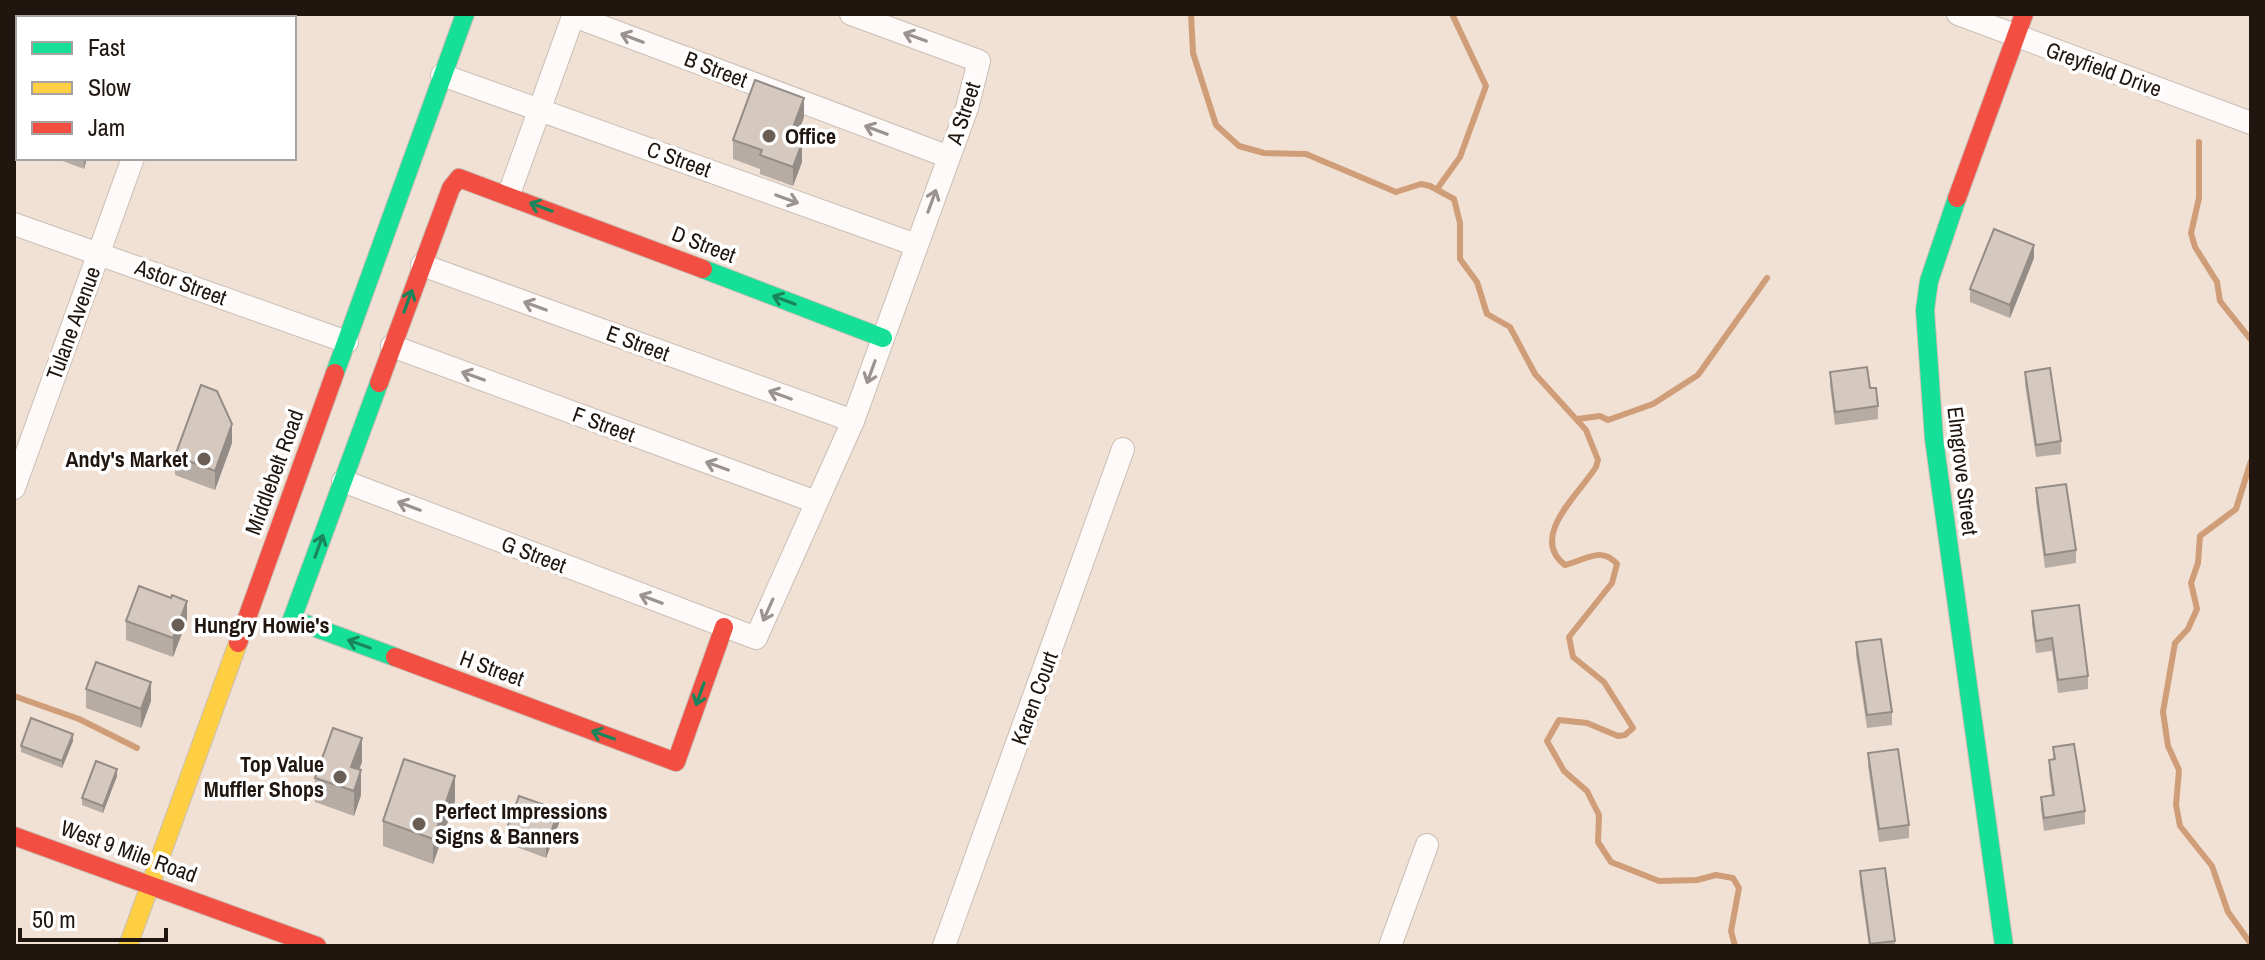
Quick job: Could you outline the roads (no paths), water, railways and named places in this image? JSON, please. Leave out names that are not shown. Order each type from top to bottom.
[{"type":"street","name":"Middlebelt Road","points":[[128,946],[465,14]]},
{"type":"street","name":"A Street","points":[[851,14],[979,61],[949,157]]},
{"type":"street","name":"Greyfield Drive","points":[[1958,14],[2251,123]]},
{"type":"street","name":"Elmgrove Street","points":[[2004,946],[1934,439],[1925,310],[1929,281],[1945,230],[2024,14]]},
{"type":"street","name":"B Street","points":[[574,15],[949,157]]},
{"type":"street","points":[[509,194],[574,15]]},
{"type":"street","name":"C Street","points":[[442,75],[916,245]]},
{"type":"street","points":[[816,502],[853,421],[949,157]]},
{"type":"street","name":"Tulane Avenue","points":[[14,488],[132,160]]},
{"type":"street","name":"D Street","points":[[422,265],[451,188],[459,178],[475,181],[883,338]]},
{"type":"street","name":"Astor Street","points":[[14,224],[347,342]]},
{"type":"street","points":[[343,481],[422,265]]},
{"type":"street","name":"E Street","points":[[422,265],[853,421]]},
{"type":"street","name":"F Street","points":[[392,346],[816,502]]},
{"type":"street","name":"Karen Court","points":[[944,946],[1123,449]]},
{"type":"street","name":"H Street","points":[[343,481],[292,619],[676,762],[724,627]]},
{"type":"street","name":"G Street","points":[[343,481],[756,638],[816,502]]},
{"type":"street","name":"West 9 Mile Road","points":[[14,836],[317,946]]},
{"type":"street","points":[[1390,946],[1427,845]]},
{"type":"waterway","points":[[1191,14],[1193,53],[1216,125],[1239,146],[1264,153],[1306,154],[1396,192],[1421,184],[1454,199],[1460,223],[1460,259],[1477,282],[1487,314],[1510,327],[1535,374],[1586,430],[1598,460],[1554,529],[1552,542],[1555,554],[1565,565],[1599,555],[1611,558],[1617,564],[1612,583],[1569,637],[1573,657],[1604,682],[1633,728],[1625,735],[1618,736],[1587,723],[1559,720],[1547,741],[1564,771],[1587,791],[1599,815],[1598,842],[1611,862],[1659,881],[1697,880],[1716,875],[1733,878],[1739,888],[1731,931],[1735,946]]},
{"type":"waterway","points":[[1437,189],[1460,157],[1486,86],[1452,14]]},
{"type":"waterway","points":[[2199,142],[2199,198],[2191,233],[2195,247],[2217,282],[2220,301],[2251,340]]},
{"type":"waterway","points":[[1577,419],[1600,416],[1608,420],[1653,404],[1698,375],[1767,278]]},
{"type":"waterway","points":[[2251,461],[2236,509],[2200,536],[2198,563],[2191,583],[2197,609],[2188,629],[2175,643],[2163,712],[2168,746],[2179,770],[2176,805],[2180,826],[2212,866],[2228,912],[2251,944]]},
{"type":"waterway","points":[[14,696],[79,719],[137,748]]},
{"type":"place","name":"Office","points":[[769,136]]},
{"type":"place","name":"Andy's Market","points":[[204,459]]},
{"type":"place","name":"Hungry Howie's","points":[[178,625]]},
{"type":"place","name":"Top Value Muffler Shops","points":[[340,777]]},
{"type":"place","name":"Perfect Impressions Signs & Banners","points":[[419,824]]}]
